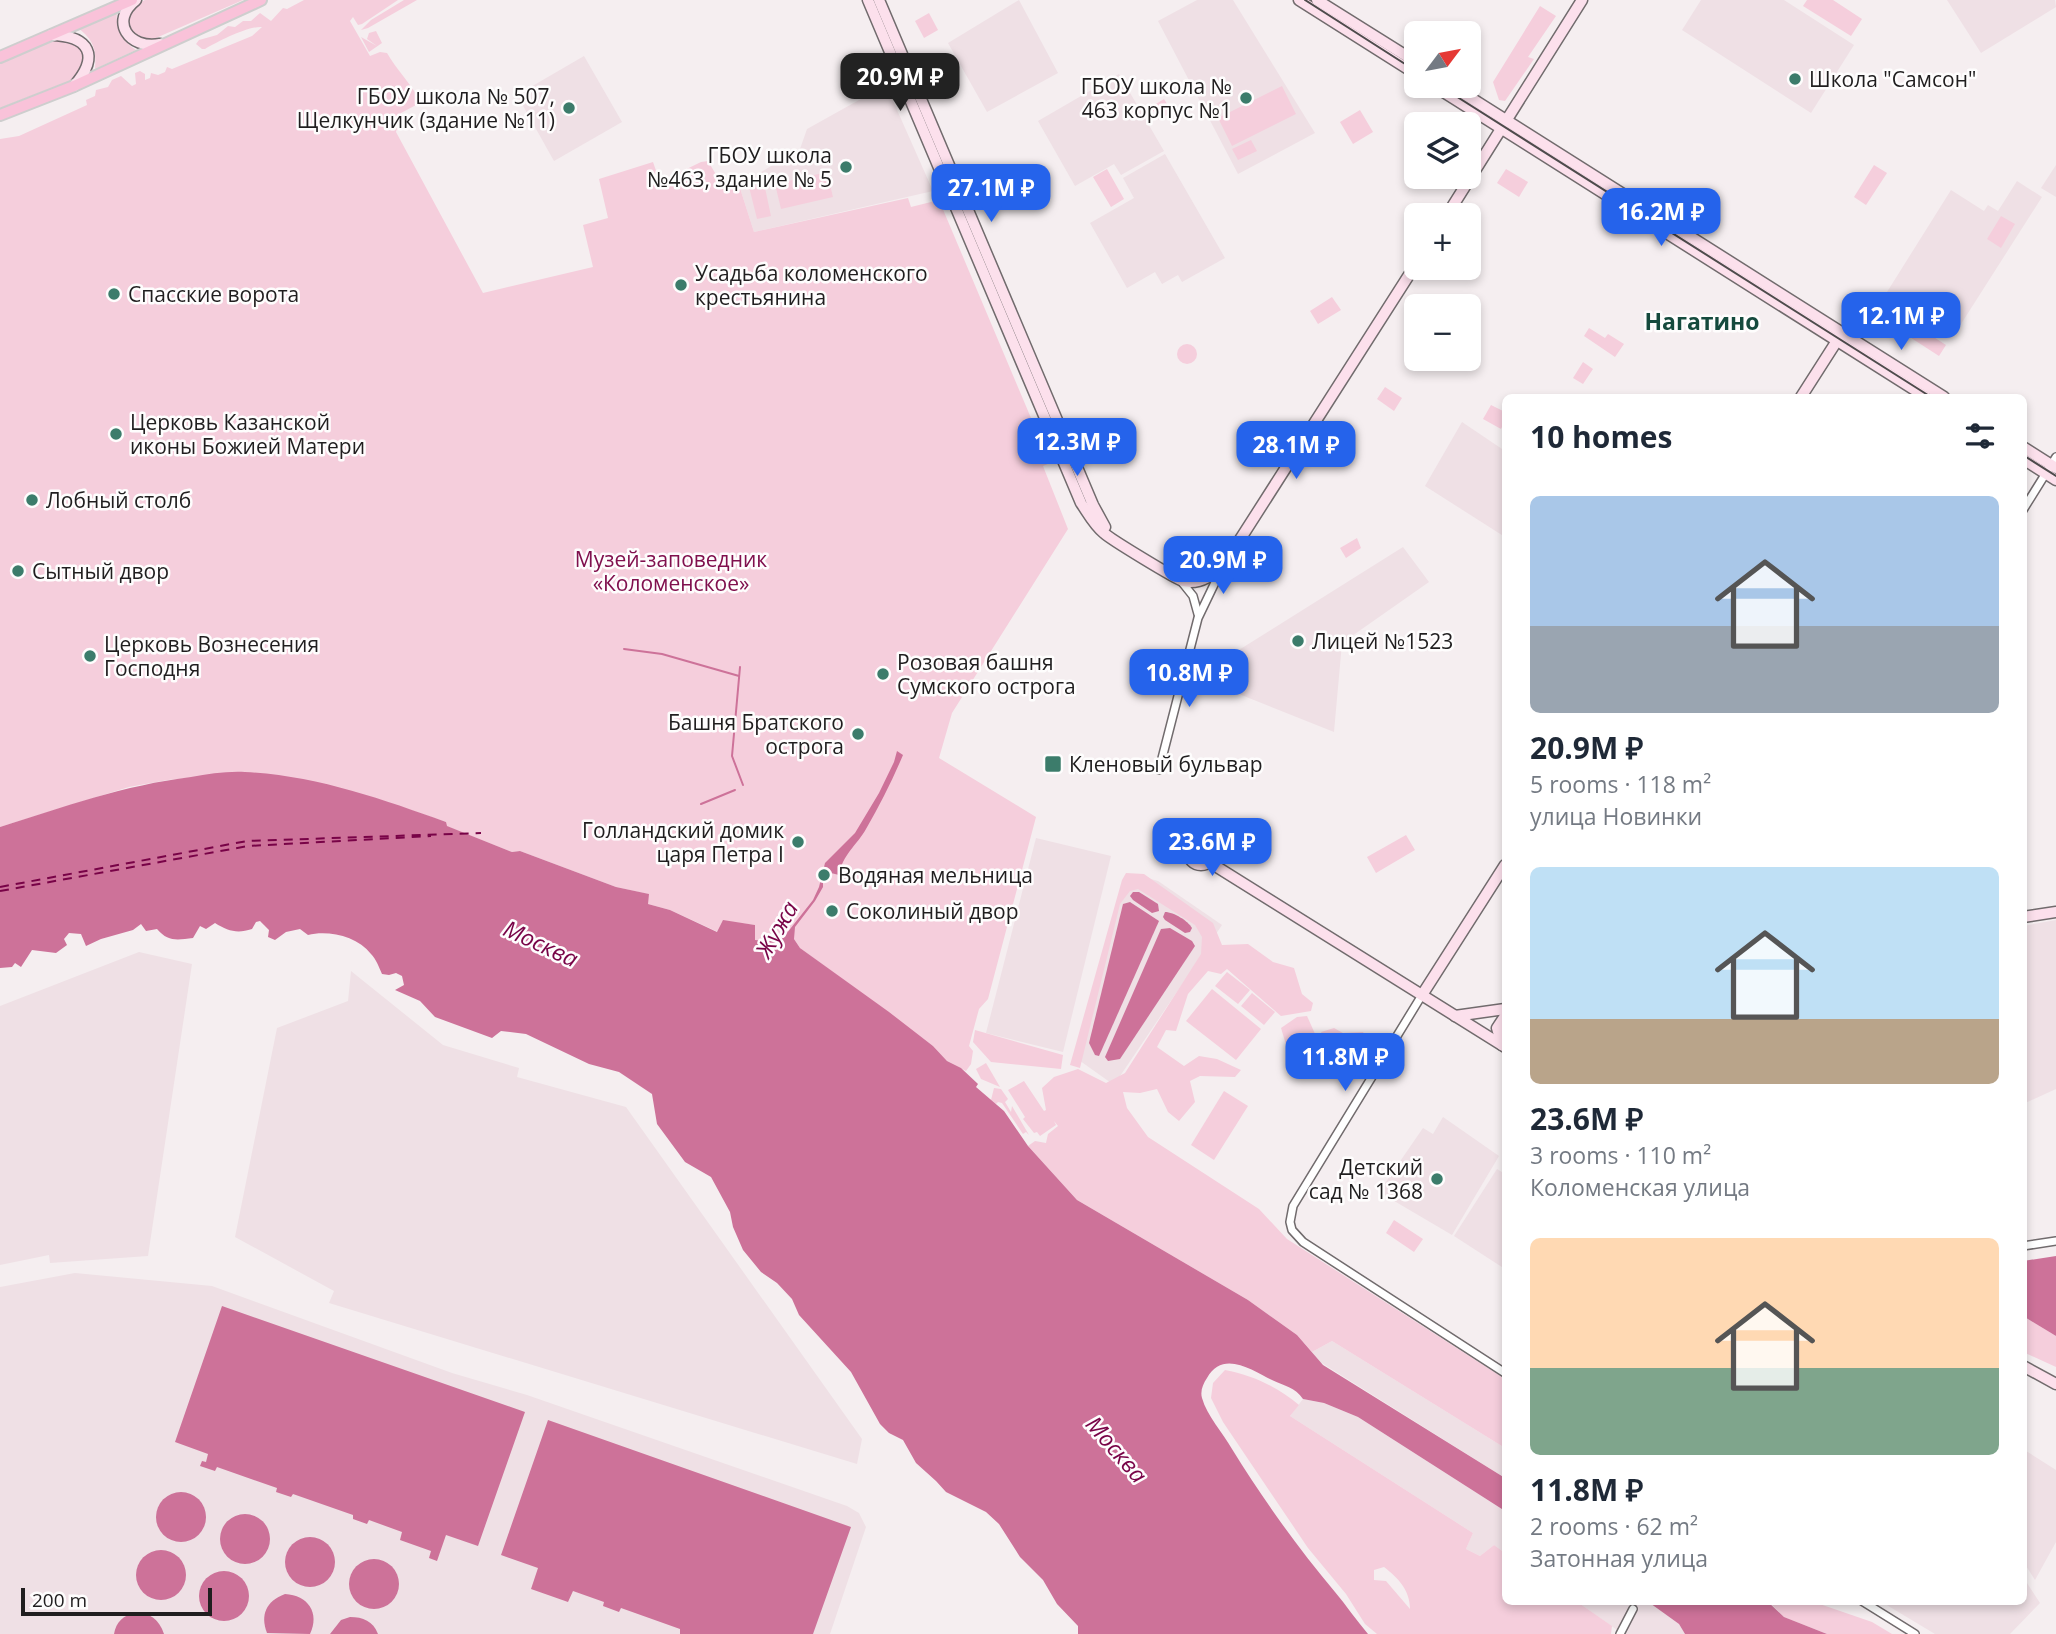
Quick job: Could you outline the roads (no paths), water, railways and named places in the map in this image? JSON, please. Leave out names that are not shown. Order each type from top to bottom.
[{"type":"main road","points":[[0,57],[134,0]]},
{"type":"main road","points":[[0,115],[74,86],[261,0]]},
{"type":"street","points":[[134,0],[123,20],[130,38],[146,46],[171,42]]},
{"type":"street","points":[[868,0],[902,66]]},
{"type":"street","points":[[878,0],[902,66],[1069,461],[1107,530],[1122,544],[1181,581],[1196,602],[1198,618]]},
{"type":"street","points":[[1299,0],[1404,66]]},
{"type":"street","points":[[1317,0],[1404,54]]},
{"type":"street","points":[[1455,203],[1582,0]]},
{"type":"street","points":[[51,35],[71,36],[80,41],[86,49],[87,69],[74,86]]},
{"type":"street","points":[[1456,98],[1504,124]]},
{"type":"street","points":[[1468,98],[1504,124],[1840,337],[1939,394]]},
{"type":"street","points":[[1159,770],[1198,618],[1225,563],[1406,280]]},
{"type":"street","points":[[1803,394],[1840,337]]},
{"type":"street","points":[[1840,337],[1922,394]]},
{"type":"street","points":[[2027,450],[2052,466],[2056,480]]},
{"type":"street","points":[[2027,459],[2052,466]]},
{"type":"street","points":[[2027,504],[2052,466]]},
{"type":"street","points":[[1181,581],[1203,580],[1225,563]]},
{"type":"street","points":[[1212,858],[1227,872],[1502,1045]]},
{"type":"street","points":[[1502,869],[1293,1206],[1290,1222],[1298,1238],[1502,1371]]},
{"type":"street","points":[[2027,916],[2056,912]]},
{"type":"street","points":[[1455,1016],[1502,1009]]},
{"type":"street","points":[[1502,1020],[1497,1028],[1502,1043]]},
{"type":"street","points":[[2027,1245],[2056,1241]]},
{"type":"street","points":[[2027,1368],[2056,1384]]},
{"type":"street","points":[[1868,1605],[1915,1634]]},
{"type":"street","points":[[1620,1634],[1633,1609]]},
{"type":"water","name":"Москва","points":[[897,751],[903,755],[886,793],[866,829],[846,856],[839,875],[831,873],[823,880],[823,887],[815,901],[795,927],[794,939],[800,948],[889,1012],[933,1046],[947,1061],[961,1068],[978,1084],[976,1087],[1004,1111],[1028,1146],[1077,1200],[1248,1300],[1297,1335],[1323,1365],[1502,1476],[1502,1509],[1358,1417],[1324,1403],[1303,1399],[1289,1387],[1238,1365],[1221,1365],[1214,1369],[1204,1383],[1201,1393],[1211,1418],[1307,1558],[1368,1634],[1078,1634],[1078,1626],[1057,1604],[1043,1580],[1020,1557],[999,1524],[986,1512],[946,1492],[916,1463],[903,1440],[889,1433],[880,1424],[851,1372],[799,1315],[792,1299],[777,1283],[761,1272],[743,1250],[730,1212],[711,1177],[685,1162],[657,1124],[652,1094],[619,1072],[589,1064],[526,1034],[501,1031],[492,1038],[435,1017],[420,1001],[395,990],[404,985],[402,976],[396,973],[382,974],[371,954],[350,939],[324,933],[308,935],[300,929],[286,932],[275,940],[268,937],[269,930],[260,921],[256,922],[252,929],[242,931],[228,930],[215,923],[206,929],[200,926],[193,938],[177,939],[165,936],[157,929],[146,931],[141,924],[133,930],[86,946],[81,934],[69,933],[64,939],[67,945],[56,953],[32,950],[21,967],[15,963],[12,967],[0,968],[0,827],[118,791],[232,772],[297,778],[372,797],[446,822],[447,826],[512,852],[520,851],[616,887],[649,894],[648,904],[670,910],[717,932],[723,920],[755,925],[755,940],[783,938],[813,900],[825,863],[855,833],[894,762]]},
{"type":"water","points":[[1133,892],[1139,892],[1158,904],[1159,911],[1152,913],[1133,900],[1130,896]]},
{"type":"water","points":[[1130,902],[1159,921],[1099,1056],[1095,1055],[1089,1043],[1123,904]]},
{"type":"water","points":[[1165,912],[1184,920],[1192,928],[1190,932],[1185,933],[1165,920]]},
{"type":"water","points":[[1170,928],[1192,941],[1195,946],[1120,1059],[1108,1061],[1105,1057],[1161,929]]},
{"type":"water","points":[[2056,1256],[2056,1336],[2027,1318],[2027,1260]]},
{"type":"water","points":[[222,1306],[525,1412],[478,1546],[446,1535],[437,1561],[429,1558],[431,1551],[400,1540],[402,1532],[369,1520],[367,1524],[353,1519],[353,1515],[293,1494],[291,1497],[276,1492],[277,1488],[217,1467],[215,1471],[200,1466],[202,1461],[206,1462],[208,1454],[175,1442]]},
{"type":"water","points":[[548,1420],[851,1527],[813,1634],[680,1634],[680,1629],[621,1608],[619,1612],[603,1606],[604,1602],[573,1591],[568,1602],[531,1589],[538,1568],[501,1555]]},
{"type":"water","points":[[181,1492],[199,1499],[206,1517],[199,1535],[181,1542],[163,1535],[156,1517],[163,1499]]},
{"type":"water","points":[[245,1514],[263,1521],[270,1539],[263,1557],[245,1564],[227,1557],[220,1539],[227,1521]]},
{"type":"water","points":[[310,1537],[328,1544],[335,1562],[328,1580],[310,1587],[292,1580],[285,1562],[292,1544]]},
{"type":"water","points":[[161,1550],[179,1557],[186,1575],[179,1593],[161,1600],[143,1593],[136,1575],[143,1557]]},
{"type":"water","points":[[374,1559],[392,1566],[399,1584],[392,1602],[374,1609],[356,1602],[349,1584],[356,1566]]},
{"type":"water","points":[[224,1571],[242,1578],[249,1596],[242,1614],[224,1621],[206,1614],[199,1596],[206,1578]]},
{"type":"water","points":[[285,1594],[300,1598],[310,1606],[314,1619],[310,1634],[267,1633],[264,1620],[266,1609]]},
{"type":"water","points":[[1653,1605],[1771,1605],[1784,1617],[1827,1634],[1685,1634],[1679,1624]]},
{"type":"water","points":[[135,1612],[153,1618],[164,1634],[114,1634],[121,1620]]},
{"type":"water","points":[[350,1617],[367,1621],[378,1634],[330,1634],[341,1620]]},
{"type":"waterway","points":[[624,649],[662,654],[739,676]]},
{"type":"waterway","points":[[740,667],[732,756],[743,785]]},
{"type":"waterway","points":[[701,804],[735,790]]},
{"type":"tram line","points":[[1305,0],[1404,63]]},
{"type":"tram line","points":[[1459,98],[1926,394]]},
{"type":"tram line","points":[[2027,458],[2056,476]]},
{"type":"place","name":"Школа \"Самсон\"","points":[[1795,79]]},
{"type":"place","name":"ГБОУ школа № 463 корпус №1","points":[[1246,98]]},
{"type":"place","name":"ГБОУ школа № 507, Щелкунчик (здание №11)","points":[[569,108]]},
{"type":"place","name":"ГБОУ школа №463, здание № 5","points":[[846,167]]},
{"type":"place","name":"Усадьба коломенского крестьянина","points":[[681,285]]},
{"type":"place","name":"Спасские ворота","points":[[114,294]]},
{"type":"place","name":"Церковь Казанской иконы Божией Матери","points":[[116,434]]},
{"type":"place","name":"Лобный столб","points":[[32,500]]},
{"type":"place","name":"Сытный двор","points":[[18,571]]},
{"type":"place","name":"Лицей №1523","points":[[1298,641]]},
{"type":"place","name":"Церковь Вознесения Господня","points":[[90,656]]},
{"type":"place","name":"Розовая башня Сумского острога","points":[[883,674]]},
{"type":"place","name":"Башня Братского острога","points":[[858,734]]},
{"type":"place","name":"Кленовый бульвар","points":[[1053,764]]},
{"type":"place","name":"Голландский домик царя Петра I","points":[[798,842]]},
{"type":"place","name":"Водяная мельница","points":[[824,875]]},
{"type":"place","name":"Соколиный двор","points":[[832,911]]},
{"type":"place","name":"Детский сад № 1368","points":[[1437,1179]]},
{"type":"district","name":"Нагатино","points":[[1702,321]]},
{"type":"park label","name":"Музей-заповедник «Коломенское»","points":[[671,571]]},
{"type":"water label","name":"Жужа","points":[[776,929]]}]
